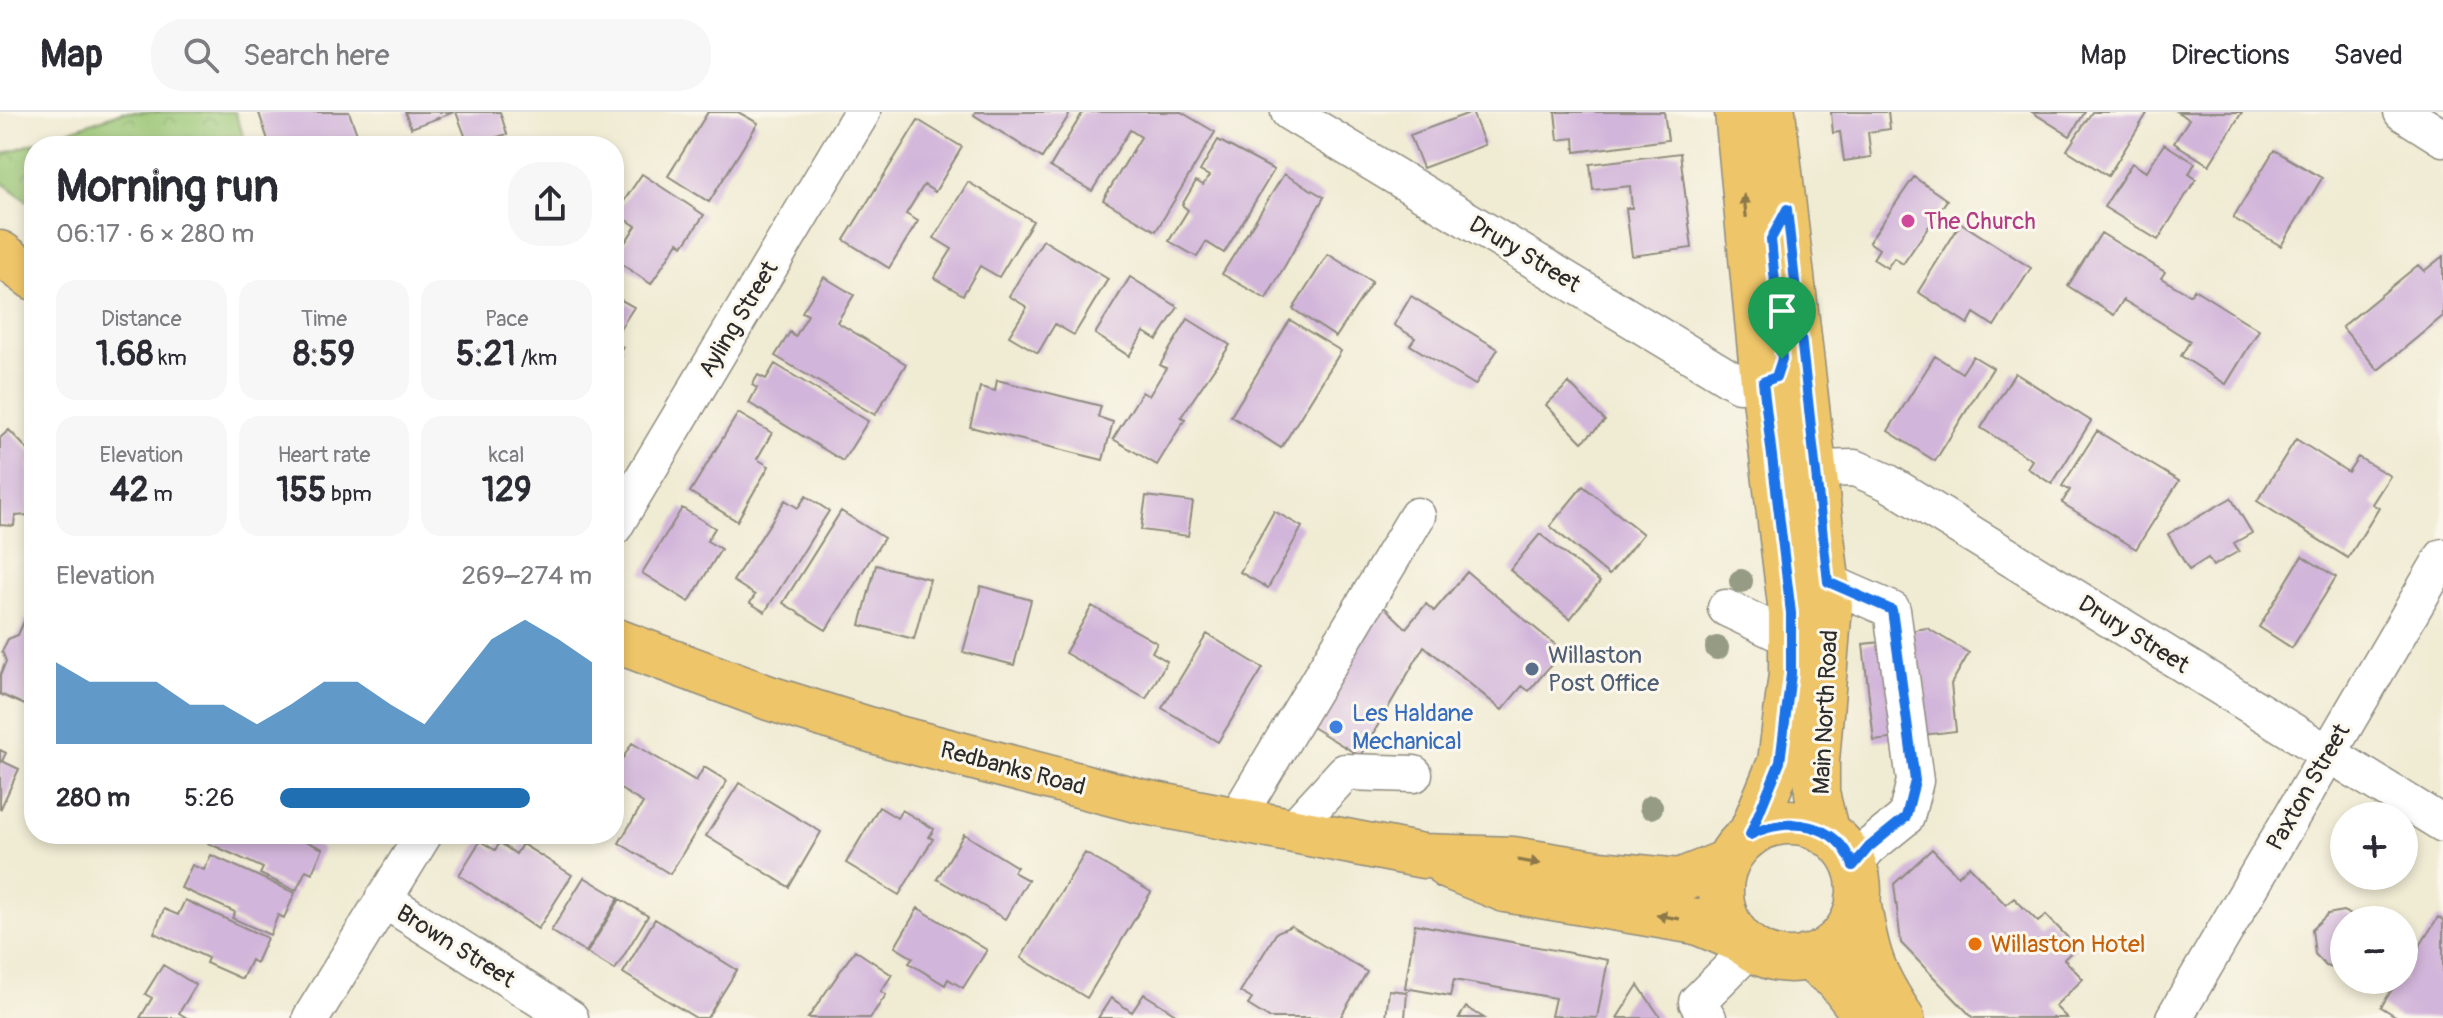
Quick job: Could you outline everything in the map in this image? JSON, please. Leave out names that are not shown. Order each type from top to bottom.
[{"type":"main road","name":"Main North Road","points":[[1737,112],[1763,382],[1791,613],[1791,657],[1780,762],[1739,849]]},
{"type":"main road","name":"Main North Road","points":[[1773,112],[1787,209],[1828,582],[1829,622],[1817,793],[1846,866],[1868,958],[1877,981],[1902,1018]]},
{"type":"main road","points":[[1763,382],[1776,377],[1782,359],[1771,239],[1787,209]]},
{"type":"main road","points":[[0,253],[24,271]]},
{"type":"main road","points":[[1791,657],[1802,646],[1806,612],[1799,494],[1802,478],[1816,469]]},
{"type":"main road","name":"Redbanks Road","points":[[624,644],[769,698],[890,736],[1140,801],[1423,856],[1513,859],[1599,873],[1679,881],[1739,849]]},
{"type":"main road","points":[[1789,822],[1809,825],[1846,866],[1847,929],[1823,951],[1807,957],[1784,960],[1747,945],[1724,910],[1721,886],[1739,849],[1769,826],[1789,822]]},
{"type":"main road","name":"Redbanks Road","points":[[1423,856],[1505,890],[1696,922],[1747,945]]},
{"type":"main road","points":[[1807,957],[1837,979],[1867,1018]]},
{"type":"street","name":"Ayling Street","points":[[624,510],[862,112]]},
{"type":"street","name":"Drury Street","points":[[1289,112],[1739,384],[1763,382]]},
{"type":"street","points":[[2402,112],[2443,138]]},
{"type":"street","name":"Drury Street","points":[[1816,469],[1855,468],[1887,482],[2443,824]]},
{"type":"street","points":[[1236,819],[1417,516]]},
{"type":"street","name":"Paxton Street","points":[[2174,1018],[2443,557]]},
{"type":"street","points":[[1828,582],[1892,610],[1915,781],[1906,817],[1846,866]]},
{"type":"street","points":[[1726,608],[1791,657]]},
{"type":"street","points":[[1292,830],[1345,772],[1414,774]]},
{"type":"street","points":[[311,1018],[418,844]]},
{"type":"street","name":"Brown Street","points":[[383,899],[570,1018]]},
{"type":"street","points":[[1708,1018],[1697,1002],[1747,945]]},
{"type":"green space","points":[[122,112],[235,112],[243,136],[54,136]]},
{"type":"green space","points":[[24,147],[24,199],[0,181],[0,155]]},
{"type":"building","points":[[349,112],[358,136],[267,136],[259,113]]},
{"type":"building","points":[[405,112],[454,112],[411,128]]},
{"type":"building","points":[[456,112],[500,112],[507,134],[465,136]]},
{"type":"building","points":[[708,112],[738,112],[758,123],[709,202],[668,176]]},
{"type":"building","points":[[975,112],[1071,112],[1042,158],[974,115]]},
{"type":"building","points":[[1083,112],[1181,112],[1215,132],[1156,231],[1103,200],[1141,137],[1130,130],[1092,191],[1050,167]]},
{"type":"building","points":[[1472,112],[1485,145],[1423,168],[1410,135]]},
{"type":"building","points":[[1555,112],[1664,112],[1668,140],[1575,152],[1574,138],[1558,140]]},
{"type":"building","points":[[1831,112],[1888,112],[1890,129],[1868,132],[1871,157],[1844,161],[1840,132],[1833,133]]},
{"type":"building","points":[[2032,112],[2085,112],[2070,136]]},
{"type":"building","points":[[2092,112],[2148,112],[2108,176],[2067,150]]},
{"type":"building","points":[[2177,112],[2242,112],[2209,165],[2174,143],[2189,119]]},
{"type":"building","points":[[918,120],[962,147],[935,192],[924,185],[906,214],[918,221],[889,268],[844,240]]},
{"type":"building","points":[[1218,140],[1274,170],[1224,253],[1206,242],[1197,257],[1169,241],[1188,210],[1182,205],[1196,181],[1203,185],[1209,176],[1200,171]]},
{"type":"building","points":[[2164,144],[2195,163],[2189,174],[2196,179],[2158,240],[2104,207],[2132,163],[2146,172]]},
{"type":"building","points":[[2274,150],[2322,178],[2281,246],[2233,218]]},
{"type":"building","points":[[1680,153],[1692,248],[1632,256],[1626,208],[1632,208],[1630,186],[1593,190],[1590,164]]},
{"type":"building","points":[[642,174],[704,215],[683,246],[678,242],[651,284],[624,266],[624,244],[636,226],[624,218],[624,201]]},
{"type":"building","points":[[1284,174],[1324,197],[1266,299],[1222,274]]},
{"type":"building","name":"The Church","points":[[1914,177],[1947,200],[1903,264],[1894,258],[1887,268],[1873,259],[1879,249],[1869,242]]},
{"type":"building","points":[[968,182],[1033,221],[999,277],[980,266],[963,295],[934,278],[952,249],[934,238]]},
{"type":"building","points":[[1961,223],[2031,268],[1994,326],[1974,313],[1968,324],[1918,292]]},
{"type":"building","points":[[2101,233],[2165,272],[2161,278],[2190,295],[2194,289],[2259,330],[2226,384],[2181,356],[2190,341],[2157,320],[2123,300],[2114,315],[2068,286]]},
{"type":"building","points":[[1043,240],[1108,279],[1074,335],[1055,324],[1038,353],[1009,336],[1027,307],[1009,296]]},
{"type":"building","points":[[1328,254],[1372,282],[1336,337],[1293,309]]},
{"type":"building","points":[[2443,256],[2443,316],[2378,370],[2342,327],[2418,265],[2424,271]]},
{"type":"building","points":[[824,277],[854,295],[837,322],[906,364],[875,415],[775,356],[790,332],[795,337],[808,315],[802,312]]},
{"type":"building","points":[[1130,277],[1178,307],[1157,340],[1144,332],[1129,356],[1095,334]]},
{"type":"building","points":[[1411,296],[1498,349],[1475,385],[1410,345],[1415,338],[1394,325]]},
{"type":"building","points":[[624,302],[634,307],[624,322]]},
{"type":"building","points":[[1188,319],[1230,345],[1181,417],[1185,419],[1157,465],[1113,439],[1142,392],[1149,396],[1166,368],[1160,365]]},
{"type":"building","points":[[1290,320],[1341,351],[1281,448],[1231,416]]},
{"type":"building","points":[[1935,356],[1962,373],[1973,356],[1993,368],[1935,461],[1888,431]]},
{"type":"building","points":[[775,364],[868,421],[843,461],[749,403],[757,388],[752,385],[758,375],[766,379]]},
{"type":"building","points":[[2015,373],[2091,421],[2052,484],[2027,468],[2032,460],[1981,428]]},
{"type":"building","points":[[997,380],[1101,406],[1098,417],[1113,422],[1103,460],[970,427],[980,387],[995,391]]},
{"type":"building","points":[[1569,383],[1605,421],[1582,442],[1546,405]]},
{"type":"building","points":[[738,413],[772,433],[757,459],[769,466],[737,521],[690,492]]},
{"type":"building","points":[[9,430],[24,446],[24,515],[15,516],[14,526],[0,525],[0,438]]},
{"type":"building","points":[[2097,431],[2179,481],[2136,549],[2062,503],[2070,490],[2062,486]]},
{"type":"building","points":[[2296,439],[2348,472],[2358,457],[2390,476],[2372,504],[2379,508],[2348,558],[2257,501]]},
{"type":"building","points":[[1583,486],[1643,534],[1609,575],[1550,526]]},
{"type":"building","points":[[806,496],[829,511],[765,612],[750,603],[755,595],[733,581],[785,500],[798,508]]},
{"type":"building","points":[[1146,496],[1193,502],[1188,536],[1141,530]]},
{"type":"building","points":[[2231,498],[2252,533],[2234,543],[2239,551],[2213,566],[2208,558],[2189,570],[2168,534]]},
{"type":"building","points":[[682,508],[715,528],[707,541],[721,549],[689,602],[642,573]]},
{"type":"building","points":[[841,511],[884,538],[826,630],[783,603]]},
{"type":"building","points":[[1274,511],[1302,527],[1268,588],[1240,572]]},
{"type":"building","points":[[1540,534],[1600,582],[1570,619],[1510,570]]},
{"type":"building","points":[[2302,556],[2336,577],[2292,648],[2259,627]]},
{"type":"building","points":[[876,565],[930,579],[914,639],[860,625]]},
{"type":"building","points":[[1467,572],[1563,651],[1529,691],[1522,686],[1502,710],[1424,646],[1360,756],[1302,721],[1375,598],[1406,628],[1426,604],[1434,611]]},
{"type":"building","points":[[981,586],[1031,600],[1014,665],[963,652]]},
{"type":"building","points":[[1092,606],[1157,643],[1152,652],[1167,661],[1146,699],[1065,653]]},
{"type":"building","points":[[24,621],[24,705],[0,694],[0,676],[6,661],[2,651],[8,639],[18,635]]},
{"type":"building","points":[[1927,628],[1969,653],[1951,684],[1956,731],[1874,741],[1863,644],[1902,640],[1901,632]]},
{"type":"building","points":[[1207,634],[1263,668],[1218,742],[1162,708]]},
{"type":"building","points":[[632,743],[696,781],[704,767],[727,781],[670,874],[621,844],[624,844],[624,835],[643,803],[624,791],[624,756]]},
{"type":"building","points":[[0,750],[6,753],[2,761],[19,769],[0,810]]},
{"type":"building","points":[[739,783],[821,832],[789,887],[706,836]]},
{"type":"building","points":[[879,807],[897,818],[902,810],[934,829],[929,837],[933,839],[899,895],[846,863]]},
{"type":"building","points":[[964,834],[1017,867],[1013,872],[1028,880],[1005,919],[937,879]]},
{"type":"building","points":[[210,844],[312,844],[323,849],[312,873],[306,870],[296,891],[260,874],[263,868]]},
{"type":"building","points":[[478,844],[495,850],[501,844],[516,854],[522,844],[572,875],[538,929],[459,875]]},
{"type":"building","points":[[1932,849],[1958,876],[1969,866],[2006,905],[2014,898],[2038,922],[2046,915],[2077,947],[2064,959],[2083,979],[2055,1006],[2067,1018],[1973,1018],[1901,943],[1894,884]]},
{"type":"building","points":[[1085,853],[1151,892],[1087,998],[1021,958]]},
{"type":"building","points":[[211,855],[295,893],[284,918],[278,915],[270,935],[232,918],[235,912],[181,888],[192,865],[204,870]]},
{"type":"building","points":[[584,877],[619,898],[586,952],[551,931]]},
{"type":"building","points":[[620,899],[648,916],[615,970],[587,953]]},
{"type":"building","points":[[185,900],[267,938],[256,963],[251,960],[242,979],[206,963],[208,958],[154,933],[164,909],[178,915]]},
{"type":"building","points":[[918,908],[987,950],[963,988],[948,979],[945,985],[909,963],[913,958],[895,947]]},
{"type":"building","points":[[2328,914],[2330,967],[2315,954],[2312,929]]},
{"type":"building","points":[[2438,917],[2443,920],[2443,1018],[2399,1018],[2381,1007],[2389,994],[2418,994],[2418,949]]},
{"type":"building","points":[[655,919],[737,970],[707,1018],[696,1018],[623,973]]},
{"type":"building","points":[[1415,924],[1608,960],[1597,1018],[1551,1016],[1555,998],[1454,980],[1450,996],[1405,988]]},
{"type":"building","points":[[1291,926],[1367,972],[1340,1018],[1269,1018],[1248,1005],[1252,999],[1240,992],[1277,932]]},
{"type":"building","points":[[855,950],[892,975],[881,991],[886,995],[870,1018],[808,1018]]},
{"type":"building","points":[[163,965],[196,985],[179,1013],[187,1018],[140,1018],[152,998],[145,994]]},
{"type":"building","points":[[1638,985],[1661,1018],[1617,1018]]},
{"type":"building","points":[[1389,990],[1407,992],[1405,1018],[1386,1018]]},
{"type":"building","points":[[1144,994],[1182,1018],[1098,1018],[1111,998],[1132,1012]]},
{"type":"building","points":[[1466,1007],[1484,1018],[1459,1018]]},
{"type":"place","name":"The Church","points":[[1908,221]]},
{"type":"place","name":"Willaston Post Office","points":[[1532,669]]},
{"type":"place","name":"Les Haldane Mechanical","points":[[1336,727]]},
{"type":"place","name":"Willaston Hotel","points":[[1975,944]]},
{"type":"route","points":[[1787,209],[1828,582],[1892,610],[1915,781],[1906,817],[1869,847],[1853,866],[1837,841],[1809,825],[1789,822],[1769,826],[1750,835],[1780,762],[1791,674],[1791,613],[1763,382],[1776,377],[1782,359],[1771,239],[1787,209]]}]
